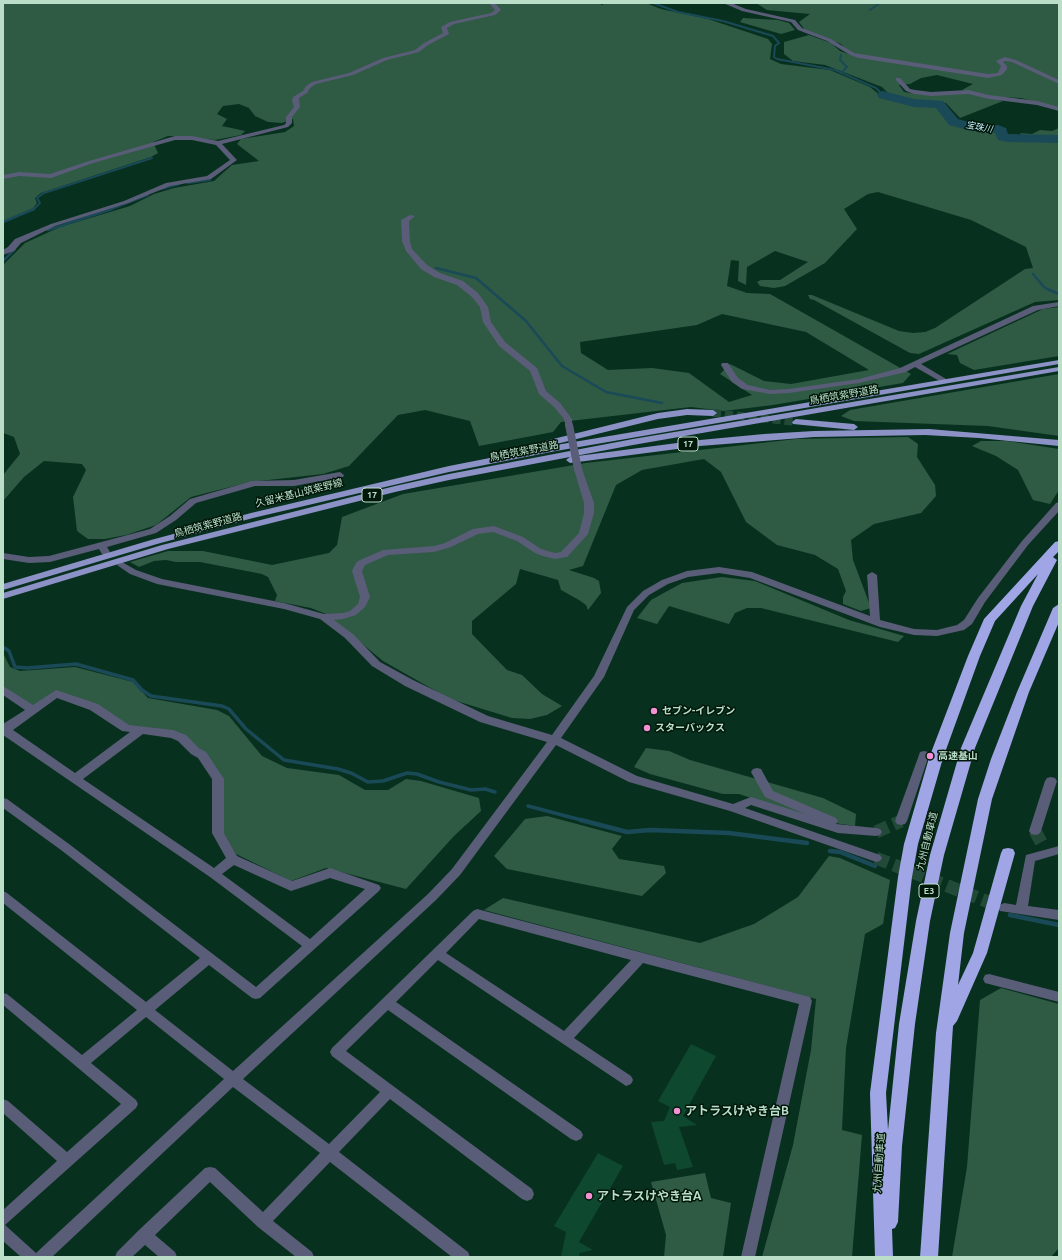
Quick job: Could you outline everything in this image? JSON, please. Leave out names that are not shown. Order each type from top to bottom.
[{"type":"highway","points":[[884,1257],[878,1094],[905,877],[911,844],[936,758],[974,656],[990,619],[1059,546]]},
{"type":"highway","name":"九州自動車道","points":[[887,1257],[894,1146],[907,1024],[923,922],[937,855],[968,748],[1026,606],[1059,546]]},
{"type":"highway","points":[[929,1257],[944,1033],[957,933],[985,799],[1023,692],[1059,608]]},
{"type":"highway","points":[[944,1033],[980,953],[1008,853]]},
{"type":"main road","name":"鳥栖筑紫野道路","points":[[3,596],[173,545],[339,503],[449,473],[556,448],[1059,362]]},
{"type":"main road","name":"鳥栖筑紫野道路","points":[[418,476],[449,473],[1059,369]]},
{"type":"main road","name":"17","points":[[449,473],[508,452],[650,417],[687,412],[713,413]]},
{"type":"main road","name":"17","points":[[796,422],[979,435],[1059,443]]},
{"type":"main road","name":"17","points":[[449,473],[700,443],[814,434],[929,432]]},
{"type":"main road","name":"久留米基山筑紫野線","points":[[3,587],[177,536],[418,476]]},
{"type":"street","points":[[3,177],[19,174],[51,176],[91,162],[150,146],[166,139],[192,138],[218,143],[286,126],[297,107],[295,101],[296,97],[305,92],[308,87],[314,83],[351,74],[385,59],[417,51],[426,44],[447,33],[444,31],[444,27],[452,23],[479,18],[498,10],[492,3]]},
{"type":"street","points":[[726,3],[750,12],[793,21],[800,29],[829,40],[852,54],[859,56],[988,76],[1000,74],[1004,69],[1004,66],[999,61],[1005,59],[1014,61],[1059,82]]},
{"type":"street","points":[[898,79],[908,90],[914,92],[931,94],[968,92],[990,97],[1038,103],[1059,109]]},
{"type":"street","points":[[3,253],[24,238],[60,222],[126,202],[168,184],[210,178],[234,160],[218,143]]},
{"type":"street","points":[[122,565],[133,572],[160,582],[284,606],[324,617],[343,616],[353,612],[362,605],[365,597],[357,571],[361,564],[386,552],[434,549],[448,545],[476,531],[494,529],[520,539],[546,554],[555,556],[564,555],[583,534],[589,513],[589,503],[578,469],[568,419],[557,405],[542,392],[534,370],[502,344],[487,322],[484,307],[475,294],[460,283],[437,275],[424,267],[409,249],[406,240],[406,220],[412,216]]},
{"type":"street","points":[[726,365],[735,380],[745,386],[770,392],[789,392],[859,381],[892,373],[915,364],[1036,308],[1059,304]]},
{"type":"street","points":[[915,364],[943,381]]},
{"type":"street","points":[[3,556],[29,560],[50,559],[80,550],[103,549],[153,531],[174,518],[193,501],[255,483],[294,483],[340,475]]},
{"type":"street","points":[[42,1257],[437,892],[471,853],[555,740],[599,677],[630,609],[646,593],[665,582],[687,574],[719,570],[752,575],[875,622],[914,632],[937,633],[960,628],[968,622],[981,600],[1025,543],[1059,505]]},
{"type":"street","points":[[872,575],[875,622]]},
{"type":"street","points":[[324,617],[349,636],[376,664],[409,683],[484,719],[555,740],[584,756],[633,779],[733,808],[876,858]]},
{"type":"street","points":[[3,690],[32,710]]},
{"type":"street","points":[[3,802],[65,847],[256,994],[311,946],[375,888],[330,873],[291,886],[233,859],[218,833],[218,780],[202,755],[195,751],[182,738],[173,734],[139,731],[126,728],[94,707],[56,694],[4,729],[214,874],[311,946]]},
{"type":"street","points":[[75,779],[139,731]]},
{"type":"street","points":[[901,821],[924,755]]},
{"type":"street","points":[[757,772],[769,794],[858,831]]},
{"type":"street","points":[[1035,832],[1051,781]]},
{"type":"street","points":[[733,808],[751,801],[838,829],[876,832]]},
{"type":"street","points":[[1021,910],[1030,858],[1050,849]]},
{"type":"street","points":[[214,874],[233,859]]},
{"type":"street","points":[[3,896],[233,1079],[330,1152],[463,1257]]},
{"type":"street","points":[[1004,908],[1059,915]]},
{"type":"street","points":[[527,1194],[337,1052],[386,1002],[438,954],[476,914],[806,1001],[748,1257]]},
{"type":"street","points":[[438,954],[626,1080]]},
{"type":"street","points":[[565,1039],[641,957]]},
{"type":"street","points":[[82,1063],[208,958]]},
{"type":"street","points":[[989,979],[1059,997]]},
{"type":"street","points":[[3,998],[131,1104],[3,1219]]},
{"type":"street","points":[[386,1002],[576,1135]]},
{"type":"street","points":[[263,1222],[389,1091]]},
{"type":"street","points":[[3,1105],[67,1161]]},
{"type":"street","points":[[122,1257],[210,1173],[263,1222],[306,1257]]},
{"type":"street","points":[[3,1230],[31,1257]]},
{"type":"street","points":[[144,1235],[170,1257]]},
{"type":"green space","points":[[3,3],[599,3],[602,5],[606,3],[646,3],[661,9],[708,19],[768,39],[772,44],[770,59],[781,64],[830,70],[870,87],[882,97],[918,106],[931,105],[941,108],[950,125],[968,128],[986,128],[996,131],[1001,139],[1016,141],[1042,139],[1059,140],[1059,300],[1035,302],[919,354],[910,353],[810,299],[808,295],[812,295],[899,331],[913,333],[925,332],[935,328],[1025,269],[1033,268],[1026,247],[971,220],[878,192],[868,194],[844,209],[857,229],[825,263],[785,286],[774,288],[760,286],[757,282],[761,280],[780,280],[808,262],[775,251],[747,267],[746,285],[738,281],[739,261],[731,260],[727,286],[747,293],[770,294],[911,374],[903,383],[773,405],[724,411],[691,407],[561,422],[553,432],[479,446],[470,421],[425,410],[398,415],[349,466],[323,474],[250,482],[191,497],[156,525],[126,535],[105,539],[88,539],[77,531],[73,497],[86,470],[82,464],[44,461],[24,477],[3,501],[3,475],[20,454],[14,437],[3,433],[3,265],[25,243],[60,227],[130,206],[154,194],[174,188],[214,181],[232,165],[259,161],[237,144],[241,139],[285,132],[294,126],[293,119],[282,123],[268,122],[255,116],[249,108],[239,104],[223,106],[217,114],[227,119],[222,126],[245,131],[241,135],[215,140],[184,136],[168,136],[153,142],[158,153],[151,157],[41,193],[35,198],[37,203],[31,211],[3,221]],"holes":[[[722,314],[806,332],[869,370],[791,384],[764,381],[730,364],[720,374],[752,395],[729,402],[689,373],[652,368],[608,370],[581,353],[580,342],[697,325]]]},
{"type":"green space","points":[[756,3],[1059,3],[1059,108],[1021,98],[997,97],[962,90],[973,84],[937,75],[921,78],[910,84],[899,85],[904,92],[924,95],[964,93],[1003,101],[960,118],[946,103],[918,102],[890,95],[882,87],[825,65],[793,61],[784,54],[784,42],[809,35],[831,43],[840,51],[851,55],[841,44],[805,30],[799,22],[810,14],[767,10]]},
{"type":"green space","points":[[743,18],[778,20],[789,23],[795,30],[781,34],[740,22]]},
{"type":"green space","points":[[1059,128],[1059,138],[1024,137],[1020,133],[1032,134],[1040,130],[1052,131]]},
{"type":"green space","points":[[1059,307],[1059,356],[974,370],[960,363],[957,355],[947,354],[1043,309]]},
{"type":"green space","points":[[1059,374],[1059,436],[988,426],[854,421],[841,416],[850,410]]},
{"type":"green space","points":[[908,437],[918,444],[917,457],[935,485],[936,496],[921,513],[874,524],[851,540],[853,560],[871,608],[861,611],[843,604],[843,597],[846,591],[838,569],[815,555],[777,545],[746,522],[721,472],[704,459],[642,470],[616,485],[583,566],[569,570],[599,581],[601,593],[588,610],[586,605],[561,590],[558,580],[520,569],[516,584],[472,621],[472,634],[507,670],[522,675],[542,694],[562,706],[547,715],[530,719],[512,718],[450,699],[383,661],[326,614],[311,608],[275,601],[277,595],[268,577],[262,574],[200,562],[176,562],[166,560],[154,561],[139,567],[130,562],[168,551],[203,551],[272,565],[329,553],[337,545],[342,517],[403,494],[586,463],[796,439]]},
{"type":"green space","points":[[981,441],[1007,441],[1059,449],[1059,490],[1050,504],[1033,500],[1018,470],[996,456],[972,446]]},
{"type":"green space","points":[[722,577],[755,581],[849,620],[904,636],[898,642],[761,608],[747,608],[735,613],[729,624],[669,606],[657,624],[637,618],[651,600],[682,583]]},
{"type":"green space","points":[[3,653],[10,667],[20,671],[75,667],[133,682],[148,698],[217,710],[229,716],[262,756],[287,768],[339,775],[365,790],[388,790],[406,779],[421,781],[479,798],[481,811],[454,836],[406,889],[326,868],[291,881],[236,854],[223,832],[221,779],[204,752],[180,733],[128,727],[55,691],[31,708],[3,688]]},
{"type":"green space","points":[[646,748],[669,751],[690,760],[823,798],[856,814],[855,826],[821,821],[739,794],[723,794],[650,774],[634,767]]},
{"type":"green space","points":[[547,816],[622,836],[612,849],[619,859],[664,866],[666,873],[642,896],[507,869],[494,856],[525,819]]},
{"type":"green space","points":[[829,856],[840,858],[890,880],[883,924],[865,934],[846,1048],[842,1130],[862,1135],[852,1257],[762,1257],[793,1145],[811,1050],[816,999],[484,910],[503,898],[700,943],[754,924],[798,897]]},
{"type":"green space","points":[[1001,988],[1059,1004],[1059,1248],[1051,1257],[952,1257],[967,1167],[980,1000]]},
{"type":"green space","points":[[705,1173],[711,1198],[731,1203],[723,1257],[664,1257],[666,1235],[651,1182]]},
{"type":"building","name":"アトラスけやき台B","points":[[691,1044],[716,1056],[683,1116],[697,1125],[679,1127],[693,1167],[677,1170],[675,1163],[664,1165],[651,1122],[664,1121],[670,1107],[658,1101]]},
{"type":"building","name":"アトラスけやき台A","points":[[598,1153],[623,1166],[579,1242],[593,1250],[579,1253],[580,1257],[561,1257],[566,1232],[554,1226]]},
{"type":"waterway","points":[[653,3],[678,12],[723,21],[773,36],[779,43],[775,46],[774,57],[777,59],[835,70],[841,73]]},
{"type":"waterway","points":[[870,10],[880,3]]},
{"type":"waterway","points":[[841,55],[840,60],[847,67],[841,73]]},
{"type":"waterway","points":[[841,73],[876,88],[883,95]]},
{"type":"waterway","name":"宝珠川","points":[[883,95],[914,103],[939,104],[943,107],[953,122],[972,127],[994,128],[1001,131],[1003,137],[1059,139]]},
{"type":"waterway","points":[[34,209],[40,203],[37,198],[44,193],[152,158]]},
{"type":"waterway","points":[[188,183],[210,180]]},
{"type":"waterway","points":[[161,189],[180,184]]},
{"type":"waterway","points":[[109,210],[148,195]]},
{"type":"waterway","points":[[3,222],[34,209]]},
{"type":"waterway","points":[[48,230],[109,210]]},
{"type":"waterway","points":[[3,261],[15,249]]},
{"type":"waterway","points":[[436,268],[476,278],[526,321],[562,366],[606,392],[662,403]]},
{"type":"waterway","points":[[1033,274],[1045,288],[1059,294]]},
{"type":"waterway","points":[[3,647],[9,651],[15,667],[27,668],[76,664],[133,680],[142,690],[151,696],[222,706],[229,709],[246,729],[284,760],[338,769],[351,773],[368,782],[383,781],[407,773],[417,774],[439,782],[471,790],[485,789],[495,792]]},
{"type":"waterway","points":[[528,806],[585,821]]},
{"type":"waterway","points":[[581,820],[627,832],[650,830],[729,833],[807,843]]},
{"type":"waterway","points":[[830,851],[840,852],[875,866]]},
{"type":"waterway","points":[[1010,915],[1059,925]]},
{"type":"tunnel","points":[[713,413],[796,422]]},
{"type":"tunnel","points":[[876,832],[901,821]]},
{"type":"tunnel","points":[[1035,831],[1042,844]]},
{"type":"tunnel","points":[[876,858],[999,906]]},
{"type":"place","name":"セブン-イレブン","points":[[654,711]]},
{"type":"place","name":"スターバックス","points":[[647,728]]},
{"type":"place","name":"高速基山","points":[[930,756]]},
{"type":"place","name":"アトラスけやき台B","points":[[677,1111]]},
{"type":"place","name":"アトラスけやき台A","points":[[589,1196]]}]
